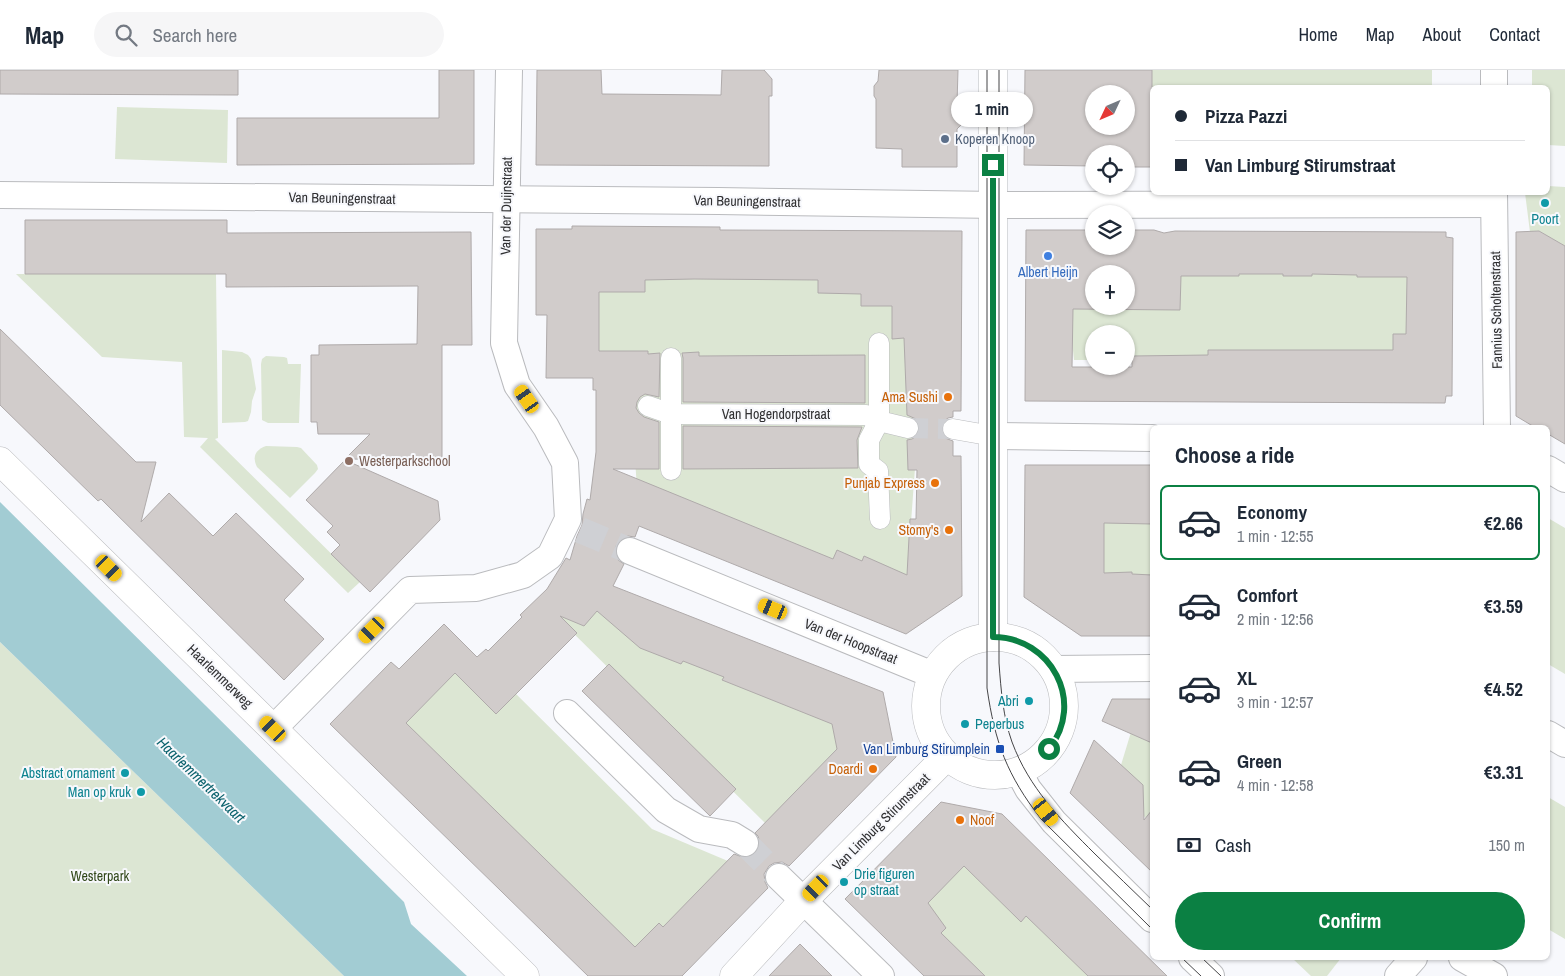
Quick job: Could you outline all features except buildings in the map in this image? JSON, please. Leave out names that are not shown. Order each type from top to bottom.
[{"type":"street","name":"Van der Duijnstraat","points":[[273,729],[410,590],[476,588],[523,575],[550,556],[574,524],[565,463],[546,427],[517,386],[504,343],[509,70]]},
{"type":"street","points":[[993,70],[993,637]]},
{"type":"street","points":[[1494,70],[1494,85]]},
{"type":"street","name":"Van Beuningenstraat","points":[[0,195],[993,205],[1494,198]]},
{"type":"street","name":"Fannius Scholtenstraat","points":[[1494,198],[1497,425]]},
{"type":"street","points":[[879,344],[879,421],[869,440],[870,464],[878,471],[880,519]]},
{"type":"street","points":[[671,358],[671,470]]},
{"type":"street","name":"Van Hogendorpstraat","points":[[648,406],[672,414],[866,414],[879,421],[908,428]]},
{"type":"street","points":[[953,429],[993,436],[1150,438]]},
{"type":"street","name":"Haarlemmerweg","points":[[0,461],[525,976]]},
{"type":"street","points":[[1550,471],[1565,479]]},
{"type":"street","name":"Van der Hoopstraat","points":[[630,551],[933,674]]},
{"type":"street","points":[[993,637],[1009,638],[1027,644],[1042,654],[1054,669],[1063,691],[1064,716],[1057,739],[1042,758],[1019,772],[1002,776],[982,775],[963,768],[946,756],[934,738],[927,717],[926,695],[933,674],[942,661],[955,650],[970,642],[993,637]]},
{"type":"street","points":[[1054,669],[1150,668]]},
{"type":"street","points":[[567,713],[666,810],[699,829],[732,835],[745,843]]},
{"type":"street","points":[[1550,735],[1565,744]]},
{"type":"street","name":"Van Limburg Stirumstraat","points":[[734,976],[803,901],[946,756]]},
{"type":"street","points":[[1019,772],[1028,789],[1054,822],[1150,917]]},
{"type":"street","points":[[779,877],[881,976]]},
{"type":"street","points":[[1194,960],[1211,976]]},
{"type":"street","points":[[1398,976],[1412,960]]},
{"type":"street","points":[[1466,960],[1494,976]]},
{"type":"green space","points":[[1055,70],[1432,70],[1432,85],[1150,85],[1150,126],[1135,126],[1135,85],[1085,85],[1085,127],[1059,127]]},
{"type":"green space","points":[[1532,70],[1565,70],[1565,146],[1550,145],[1550,85],[1532,85]]},
{"type":"green space","points":[[117,107],[228,110],[227,163],[115,159]]},
{"type":"green space","points":[[1550,186],[1565,187],[1565,246],[1539,231],[1530,232],[1525,195],[1550,195]]},
{"type":"green space","points":[[1433,246],[1435,367],[1135,361],[1135,325],[1085,325],[1085,360],[1074,360],[1063,255],[1135,255],[1135,253]]},
{"type":"green space","points":[[558,253],[930,263],[906,591],[637,490],[629,361],[567,347]]},
{"type":"green space","points":[[16,274],[216,274],[218,438],[215,439],[360,582],[348,593],[200,447],[208,438],[184,437],[182,362],[102,357]]},
{"type":"green space","points":[[222,350],[242,352],[251,359],[256,389],[248,421],[222,423]]},
{"type":"green space","points":[[266,356],[284,357],[287,358],[288,364],[301,364],[299,423],[268,423],[262,420],[261,364],[262,359]]},
{"type":"green space","points":[[266,446],[301,448],[317,465],[318,469],[315,473],[290,498],[257,467],[256,454]]},
{"type":"green space","points":[[1057,493],[1150,493],[1150,597],[1062,597]]},
{"type":"green space","points":[[1550,519],[1565,528],[1565,674],[1550,665]]},
{"type":"green space","points":[[587,590],[861,708],[869,746],[771,829],[557,617]]},
{"type":"green space","name":"Westerpark","points":[[0,642],[344,976],[0,976]]},
{"type":"green space","points":[[439,643],[499,677],[652,829],[735,864],[630,967],[368,709]]},
{"type":"green space","points":[[1135,719],[1150,720],[1150,822],[1108,781],[1121,765]]},
{"type":"green space","points":[[1550,798],[1565,807],[1565,939],[1550,930]]},
{"type":"green space","points":[[956,822],[1139,976],[980,976],[890,886]]},
{"type":"green space","points":[[1294,960],[1339,960],[1327,976],[1311,976]]},
{"type":"water","name":"Haarlemmertrekvaart","points":[[0,502],[404,902],[411,924],[467,976],[344,976],[0,642]]},
{"type":"tunnel","points":[[908,428],[953,429]]},
{"type":"tunnel","points":[[580,530],[630,551]]},
{"type":"tunnel","points":[[745,843],[779,877]]},
{"type":"tram line","points":[[987,70],[987,688],[990,708],[1004,758],[1029,803],[1041,819],[1150,927]]},
{"type":"tram line","points":[[999,70],[999,663],[1004,713],[1019,759],[1037,789],[1058,816],[1150,907]]},
{"type":"tram line","points":[[1184,960],[1201,976]]},
{"type":"tram line","points":[[1204,960],[1221,976]]},
{"type":"place","name":"Koperen Knoop","points":[[945,139]]},
{"type":"place","name":"Poort","points":[[1545,203]]},
{"type":"place","name":"Albert Heijn","points":[[1048,256]]},
{"type":"place","name":"Ama Sushi","points":[[948,397]]},
{"type":"place","name":"Westerparkschool","points":[[349,461]]},
{"type":"place","name":"Punjab Express","points":[[935,483]]},
{"type":"place","name":"Stomy's","points":[[949,530]]},
{"type":"place","name":"Abri","points":[[1029,701]]},
{"type":"place","name":"Peperbus","points":[[965,724]]},
{"type":"place","name":"Van Limburg Stirumplein","points":[[1000,749]]},
{"type":"place","name":"Doardi","points":[[873,769]]},
{"type":"place","name":"Abstract ornament","points":[[125,773]]},
{"type":"place","name":"Man op kruk","points":[[141,792]]},
{"type":"place","name":"Noof","points":[[960,820]]},
{"type":"place","name":"Drie figuren op straat","points":[[844,882]]},
{"type":"route","points":[[993,165],[993,637],[1009,638],[1027,644],[1042,654],[1054,669],[1063,691],[1064,716],[1057,739],[1049,749]]}]
